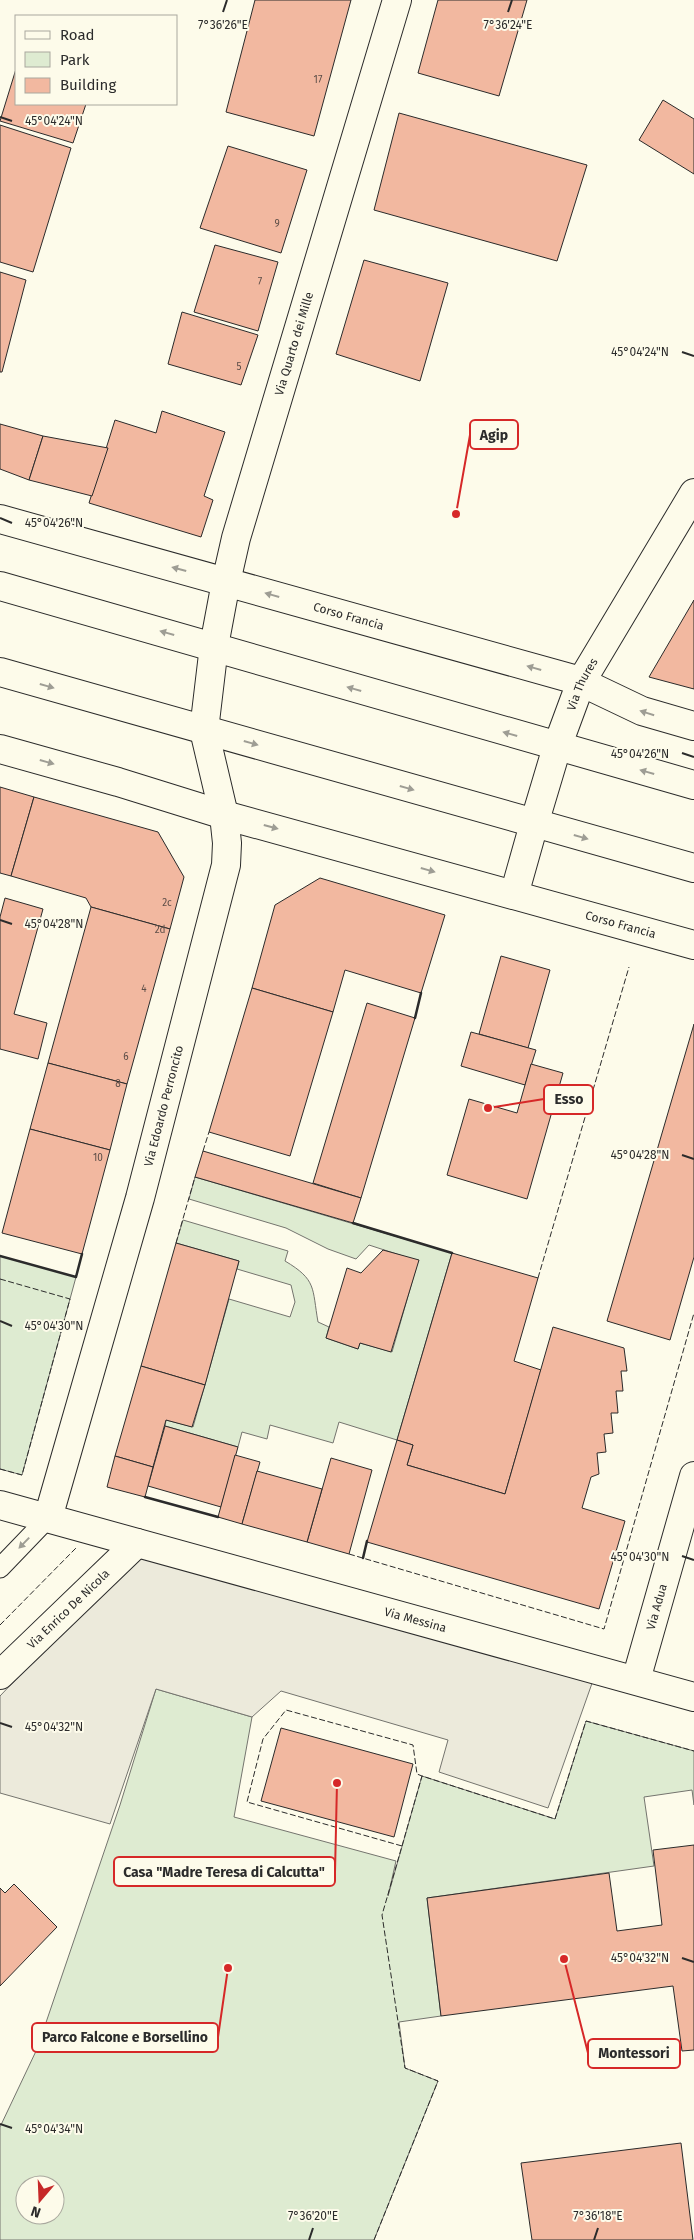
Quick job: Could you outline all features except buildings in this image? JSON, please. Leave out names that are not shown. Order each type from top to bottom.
[{"type":"street","name":"Via Quarto dei Mille","points":[[208,689],[214,646],[238,528],[397,0]]},
{"type":"street","name":"Via Thures","points":[[514,895],[557,747],[581,682],[694,493]]},
{"type":"street","name":"Corso Francia","points":[[0,519],[581,682],[642,711],[694,726]]},
{"type":"street","points":[[0,586],[694,785]]},
{"type":"street","points":[[0,672],[694,868]]},
{"type":"street","name":"Via Edoardo Perroncito","points":[[48,1518],[140,1198],[226,865],[228,843],[224,815],[204,730],[208,689]]},
{"type":"street","name":"Corso Francia","points":[[0,749],[118,782],[224,815],[694,945]]},
{"type":"street","name":"Via Adua","points":[[636,1680],[694,1476]]},
{"type":"street","name":"Via Messina","points":[[0,1505],[694,1697]]},
{"type":"street","name":"Via Enrico De Nicola","points":[[0,1675],[137,1543]]},
{"type":"lane","points":[[0,1568],[48,1518]]},
{"type":"green space","points":[[195,1177],[452,1253],[397,1440],[339,1422],[333,1443],[270,1425],[267,1439],[242,1432],[238,1447],[165,1426],[166,1420],[193,1427],[229,1299],[290,1317],[295,1302],[291,1285],[237,1269],[239,1261],[176,1243],[183,1220],[288,1251],[285,1261],[308,1280],[313,1293],[318,1322],[329,1327],[326,1338],[358,1349],[360,1343],[392,1352],[418,1261],[369,1245],[356,1259],[328,1249],[286,1228],[189,1199]]},
{"type":"green space","points":[[0,1256],[76,1277],[22,1475],[0,1469]]},
{"type":"green space","points":[[156,1689],[252,1717],[234,1817],[396,1861],[388,1896],[422,1776],[555,1819],[586,1721],[694,1751],[694,1805],[692,1790],[644,1797],[654,1866],[427,1898],[441,2016],[399,2022],[405,2068],[438,2081],[374,2240],[0,2240],[0,2127],[37,2049],[120,1805]]},
{"type":"shaded area","points":[[139,1550],[596,1672],[548,1808],[439,1772],[448,1740],[281,1691],[252,1717],[156,1689],[110,1824],[0,1793],[0,1696]]},
{"type":"fence","points":[[538,1278],[629,967]]},
{"type":"fence","points":[[203,1151],[209,1132]]},
{"type":"fence","points":[[176,1243],[195,1177]]},
{"type":"fence","points":[[0,1279],[70,1299],[22,1475],[0,1469]]},
{"type":"fence","points":[[349,1554],[604,1629],[694,1313]]},
{"type":"fence","points":[[0,1625],[76,1548]]},
{"type":"fence","points":[[374,2240],[438,2081],[405,2068],[382,1915],[402,1846],[247,1802],[263,1739],[286,1710],[413,1745],[417,1774],[422,1776]]},
{"type":"fence","points":[[402,1846],[422,1776],[555,1819],[586,1721],[694,1751]]},
{"type":"wall","points":[[415,1018],[421,993]]},
{"type":"wall","points":[[353,1223],[452,1253]]},
{"type":"wall","points":[[0,1256],[76,1277],[82,1254]]},
{"type":"wall","points":[[145,1497],[218,1517]]},
{"type":"wall","points":[[363,1558],[367,1541]]},
{"type":"place","name":"Agip","points":[[456,514]]},
{"type":"place","name":"Esso","points":[[488,1108]]},
{"type":"place","name":"Casa \"Madre Teresa di Calcutta\"","points":[[337,1783]]},
{"type":"place","name":"Montessori","points":[[564,1959]]},
{"type":"place","name":"Parco Falcone e Borsellino","points":[[228,1968]]}]
